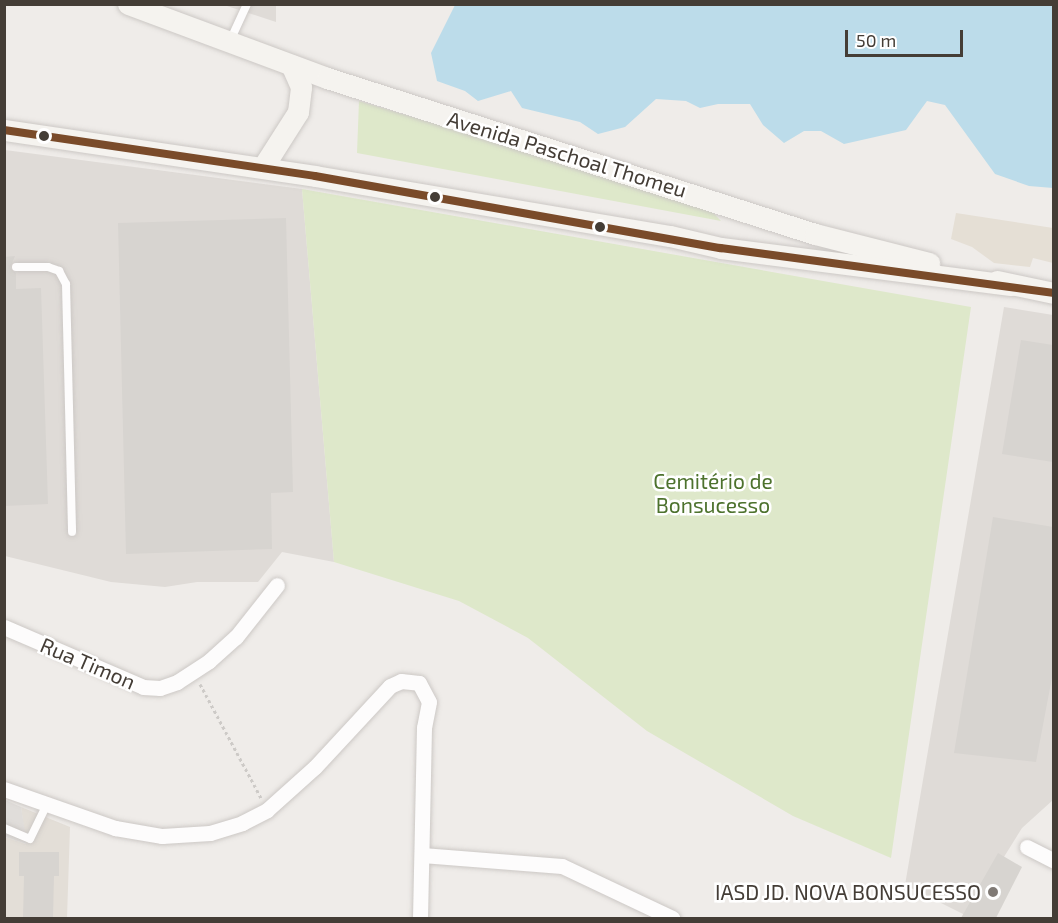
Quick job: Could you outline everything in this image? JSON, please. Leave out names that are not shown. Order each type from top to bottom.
[{"type":"main road","name":"Avenida Paschoal Thomeu","points":[[128,4],[291,65],[865,247],[1011,285]]},
{"type":"main road","points":[[263,167],[298,112],[301,87],[291,65]]},
{"type":"main road","points":[[4,130],[263,167],[670,236],[695,233],[865,247]]},
{"type":"main road","name":"Avenida Paschoal Thomeu","points":[[670,236],[721,248],[1011,285],[1053,293]]},
{"type":"street","name":"Rua Timon","points":[[4,627],[143,687],[160,688],[194,672],[236,637],[277,585]]},
{"type":"street","points":[[4,789],[115,828],[162,836],[210,833],[242,823],[267,810],[315,767],[390,686],[409,680],[425,688],[429,702],[424,728],[420,918]]},
{"type":"street","points":[[1027,847],[1053,861]]},
{"type":"street","points":[[422,855],[562,866],[672,918]]},
{"type":"lane","points":[[229,42],[247,4]]},
{"type":"lane","points":[[16,267],[48,267],[59,272],[66,284],[72,532]]},
{"type":"lane","points":[[4,828],[30,839],[47,804]]},
{"type":"path","points":[[194,672],[267,810]]},
{"type":"shaded area","points":[[224,5],[276,5],[276,22]]},
{"type":"shaded area","points":[[5,150],[302,189],[334,562],[282,552],[258,582],[197,582],[165,587],[111,582],[5,556]]},
{"type":"shaded area","points":[[956,213],[1053,228],[1053,263],[1033,258],[1030,267],[994,263],[972,247],[951,239]]},
{"type":"shaded area","points":[[1004,307],[1053,315],[1053,800],[1022,828],[967,916],[905,885]]},
{"type":"shaded area","points":[[5,800],[21,807],[27,844],[5,837]]},
{"type":"shaded area","points":[[21,807],[70,827],[67,918],[5,918],[5,837],[26,844]]},
{"type":"green space","points":[[359,101],[706,205],[721,221],[357,153]]},
{"type":"green space","name":"Cemitério de Bonsucesso","points":[[302,189],[971,307],[891,858],[793,816],[647,731],[528,638],[459,601],[334,562]]},
{"type":"water","points":[[455,5],[1053,5],[1053,188],[1029,186],[995,174],[945,105],[927,101],[906,130],[844,144],[821,131],[804,131],[784,143],[763,125],[750,104],[718,104],[700,108],[686,101],[656,99],[625,127],[598,134],[580,122],[522,108],[511,91],[478,101],[465,91],[437,81],[431,53]]},
{"type":"building","points":[[286,218],[293,492],[271,493],[272,549],[126,554],[118,223]]},
{"type":"building","points":[[15,256],[10,268],[16,273],[16,289],[41,288],[48,504],[4,506],[4,257]]},
{"type":"building","points":[[1021,340],[1053,345],[1053,462],[1002,454]]},
{"type":"building","points":[[993,517],[1053,527],[1053,672],[1036,762],[954,753]]},
{"type":"building","points":[[19,852],[59,852],[59,876],[54,876],[53,918],[23,918],[24,876],[19,876]]},
{"type":"building","name":"IASD JD. NOVA BONSUCESSO","points":[[998,853],[1022,867],[996,918],[961,918]]},
{"type":"transit line","points":[[4,130],[315,176],[721,248],[1054,293]]},
{"type":"place","name":"IASD JD. NOVA BONSUCESSO","points":[[993,892]]}]
